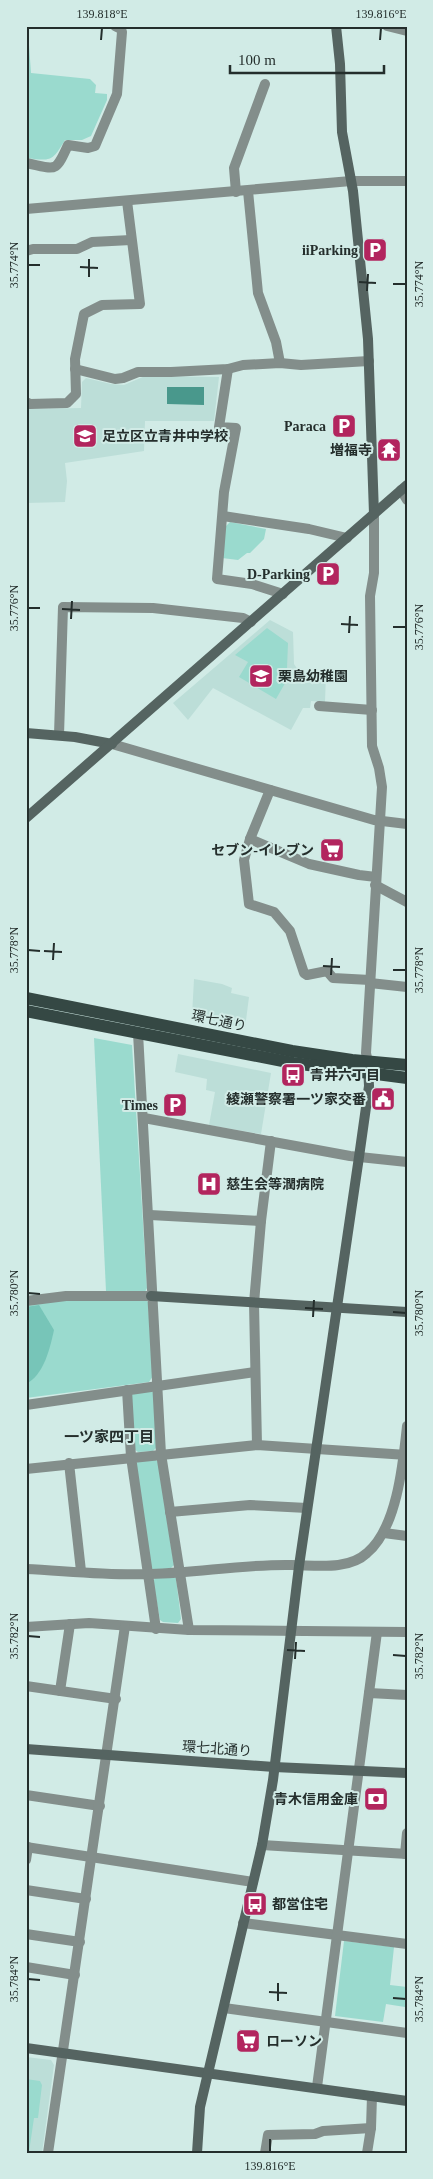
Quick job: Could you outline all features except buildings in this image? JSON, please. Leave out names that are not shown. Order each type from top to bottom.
[{"type":"main road","name":"環七通り","points":[[26,998],[292,1051],[407,1078]]},
{"type":"main road","name":"環七通り","points":[[26,1011],[293,1063],[369,1068],[407,1065]]},
{"type":"street","points":[[26,164],[53,168],[59,165],[68,145],[88,148],[95,146],[117,94],[122,32],[121,29],[114,26]]},
{"type":"street","points":[[197,2153],[197,2129],[208,2072],[262,1844],[274,1767],[298,1566],[360,1157],[369,1068],[366,1053],[382,787],[379,768],[372,746],[370,596],[374,573],[374,514],[369,361],[351,182],[341,124],[340,64],[336,26]]},
{"type":"street","points":[[387,26],[407,31]]},
{"type":"street","points":[[236,192],[234,168],[265,84]]},
{"type":"street","points":[[26,210],[351,182],[407,181]]},
{"type":"street","points":[[248,191],[258,293],[276,342],[280,363]]},
{"type":"street","points":[[26,402],[30,404],[67,403],[76,394],[75,369],[84,314],[102,304],[140,304],[127,201]]},
{"type":"street","points":[[26,251],[33,249],[77,249],[92,242],[131,240]]},
{"type":"street","points":[[75,369],[115,379],[138,372],[228,369],[243,365],[280,363],[369,361]]},
{"type":"street","points":[[228,369],[219,427],[236,428],[224,492],[217,578],[252,584],[283,594]]},
{"type":"street","points":[[26,818],[404,488],[407,500]]},
{"type":"street","points":[[223,516],[309,529],[347,538]]},
{"type":"street","points":[[60,735],[63,607],[153,608],[243,618],[251,622]]},
{"type":"street","points":[[319,706],[372,710]]},
{"type":"street","points":[[26,733],[60,735],[112,744],[379,821],[407,824]]},
{"type":"street","points":[[270,790],[250,839],[244,860],[249,904],[274,912],[290,931],[304,973],[307,975],[327,972],[333,978],[407,987]]},
{"type":"street","points":[[250,839],[309,864],[359,875],[376,881],[407,902]]},
{"type":"street","points":[[138,1033],[150,1215],[152,1296],[161,1454],[189,1630]]},
{"type":"street","points":[[144,1118],[360,1157],[407,1162]]},
{"type":"street","points":[[257,1445],[254,1303],[261,1221],[271,1141]]},
{"type":"street","points":[[150,1215],[261,1221]]},
{"type":"street","points":[[26,1301],[66,1296],[152,1296],[407,1312]]},
{"type":"street","points":[[26,1405],[255,1372]]},
{"type":"street","points":[[127,1390],[131,1457],[156,1629]]},
{"type":"street","points":[[26,1569],[149,1574],[343,1564],[355,1560],[366,1555],[380,1540],[390,1519],[405,1455],[407,1426]]},
{"type":"street","points":[[26,1468],[257,1445],[405,1455]]},
{"type":"street","points":[[69,1464],[81,1571]]},
{"type":"street","points":[[170,1512],[250,1505],[307,1508]]},
{"type":"street","points":[[384,1533],[407,1536]]},
{"type":"street","points":[[26,1627],[90,1623],[189,1630],[407,1632]]},
{"type":"street","points":[[60,1690],[70,1624]]},
{"type":"street","points":[[48,2153],[126,1626]]},
{"type":"street","points":[[317,2088],[377,1632]]},
{"type":"street","points":[[26,1686],[116,1699]]},
{"type":"street","points":[[369,1693],[407,1695]]},
{"type":"street","name":"環七北通り","points":[[26,1749],[274,1767],[407,1773]]},
{"type":"street","points":[[26,1795],[100,1806]]},
{"type":"street","points":[[262,1844],[406,1854],[407,1833]]},
{"type":"street","points":[[26,1860],[27,1847],[252,1882]]},
{"type":"street","points":[[26,1890],[86,1899]]},
{"type":"street","points":[[243,1923],[407,1944]]},
{"type":"street","points":[[26,1934],[80,1942]]},
{"type":"street","points":[[26,1967],[75,1975]]},
{"type":"street","points":[[224,2008],[407,2033]]},
{"type":"street","points":[[26,2048],[407,2101]]},
{"type":"street","points":[[367,2153],[371,2128],[372,2096]]},
{"type":"street","points":[[265,2153],[268,2135],[315,2134],[323,2131],[371,2128]]},
{"type":"shaded area","points":[[26,45],[29,45],[31,73],[90,79],[96,85],[95,93],[107,94],[107,100],[91,136],[82,140],[65,140],[54,156],[41,160],[26,158]]},
{"type":"shaded area","name":"足立区立青井中学校","points":[[145,376],[219,377],[214,421],[145,421],[144,451],[65,463],[67,481],[65,502],[26,503],[26,409],[81,408],[82,382],[86,378],[124,385]]},
{"type":"shaded area","points":[[167,387],[204,387],[204,405],[167,404]]},
{"type":"shaded area","points":[[230,522],[266,529],[264,539],[250,553],[247,553],[238,560],[222,558],[225,527]]},
{"type":"shaded area","points":[[270,620],[293,632],[294,664],[296,667],[302,672],[326,674],[325,702],[311,701],[310,708],[303,708],[291,730],[213,688],[188,720],[173,703]]},
{"type":"shaded area","points":[[267,628],[288,643],[287,668],[296,674],[292,680],[288,678],[276,699],[239,677],[248,662],[235,655]]},
{"type":"shaded area","points":[[194,979],[222,984],[232,988],[231,993],[249,997],[245,1028],[192,1016]]},
{"type":"shaded area","points":[[94,1038],[132,1045],[147,1288],[145,1292],[106,1291]]},
{"type":"shaded area","points":[[178,1054],[271,1073],[261,1134],[209,1125],[215,1092],[206,1090],[207,1079],[175,1072]]},
{"type":"shaded area","points":[[65,1299],[145,1299],[148,1302],[153,1376],[149,1382],[26,1398],[26,1304]]},
{"type":"shaded area","points":[[39,1305],[54,1330],[42,1368],[26,1384],[26,1307]]},
{"type":"shaded area","points":[[149,1389],[154,1393],[157,1447],[153,1451],[138,1452],[134,1449],[131,1395]]},
{"type":"shaded area","points":[[154,1458],[158,1462],[174,1565],[170,1569],[155,1571],[150,1567],[135,1465],[139,1460]]},
{"type":"shaded area","points":[[156,1577],[176,1578],[181,1619],[178,1623],[160,1620],[153,1581]]},
{"type":"shaded area","points":[[344,1941],[394,1947],[390,1985],[407,1987],[405,2007],[386,2004],[383,2022],[335,2016]]},
{"type":"shaded area","points":[[26,2057],[51,2060],[54,2065],[42,2153],[26,2153]]},
{"type":"shaded area","points":[[26,2079],[40,2081],[42,2085],[38,2118],[34,2118],[29,2152],[26,2151]]},
{"type":"place","name":"iiParking","points":[[375,250]]},
{"type":"place","name":"Paraca","points":[[344,426]]},
{"type":"place","name":"足立区立青井中学校","points":[[85,436]]},
{"type":"place","name":"増福寺","points":[[389,450]]},
{"type":"place","name":"D-Parking","points":[[328,574]]},
{"type":"place","name":"栗島幼稚園","points":[[261,676]]},
{"type":"place","name":"セブン-イレブン","points":[[332,850]]},
{"type":"place","name":"青井六丁目","points":[[293,1075]]},
{"type":"place","name":"綾瀬警察署一ツ家交番","points":[[383,1099]]},
{"type":"place","name":"Times","points":[[175,1105]]},
{"type":"place","name":"慈生会等潤病院","points":[[209,1184]]},
{"type":"place","name":"青木信用金庫","points":[[376,1799]]},
{"type":"place","name":"都営住宅","points":[[255,1904]]},
{"type":"place","name":"ローソン","points":[[248,2041]]},
{"type":"district","name":"一ツ家四丁目","points":[[109,1437]]}]
